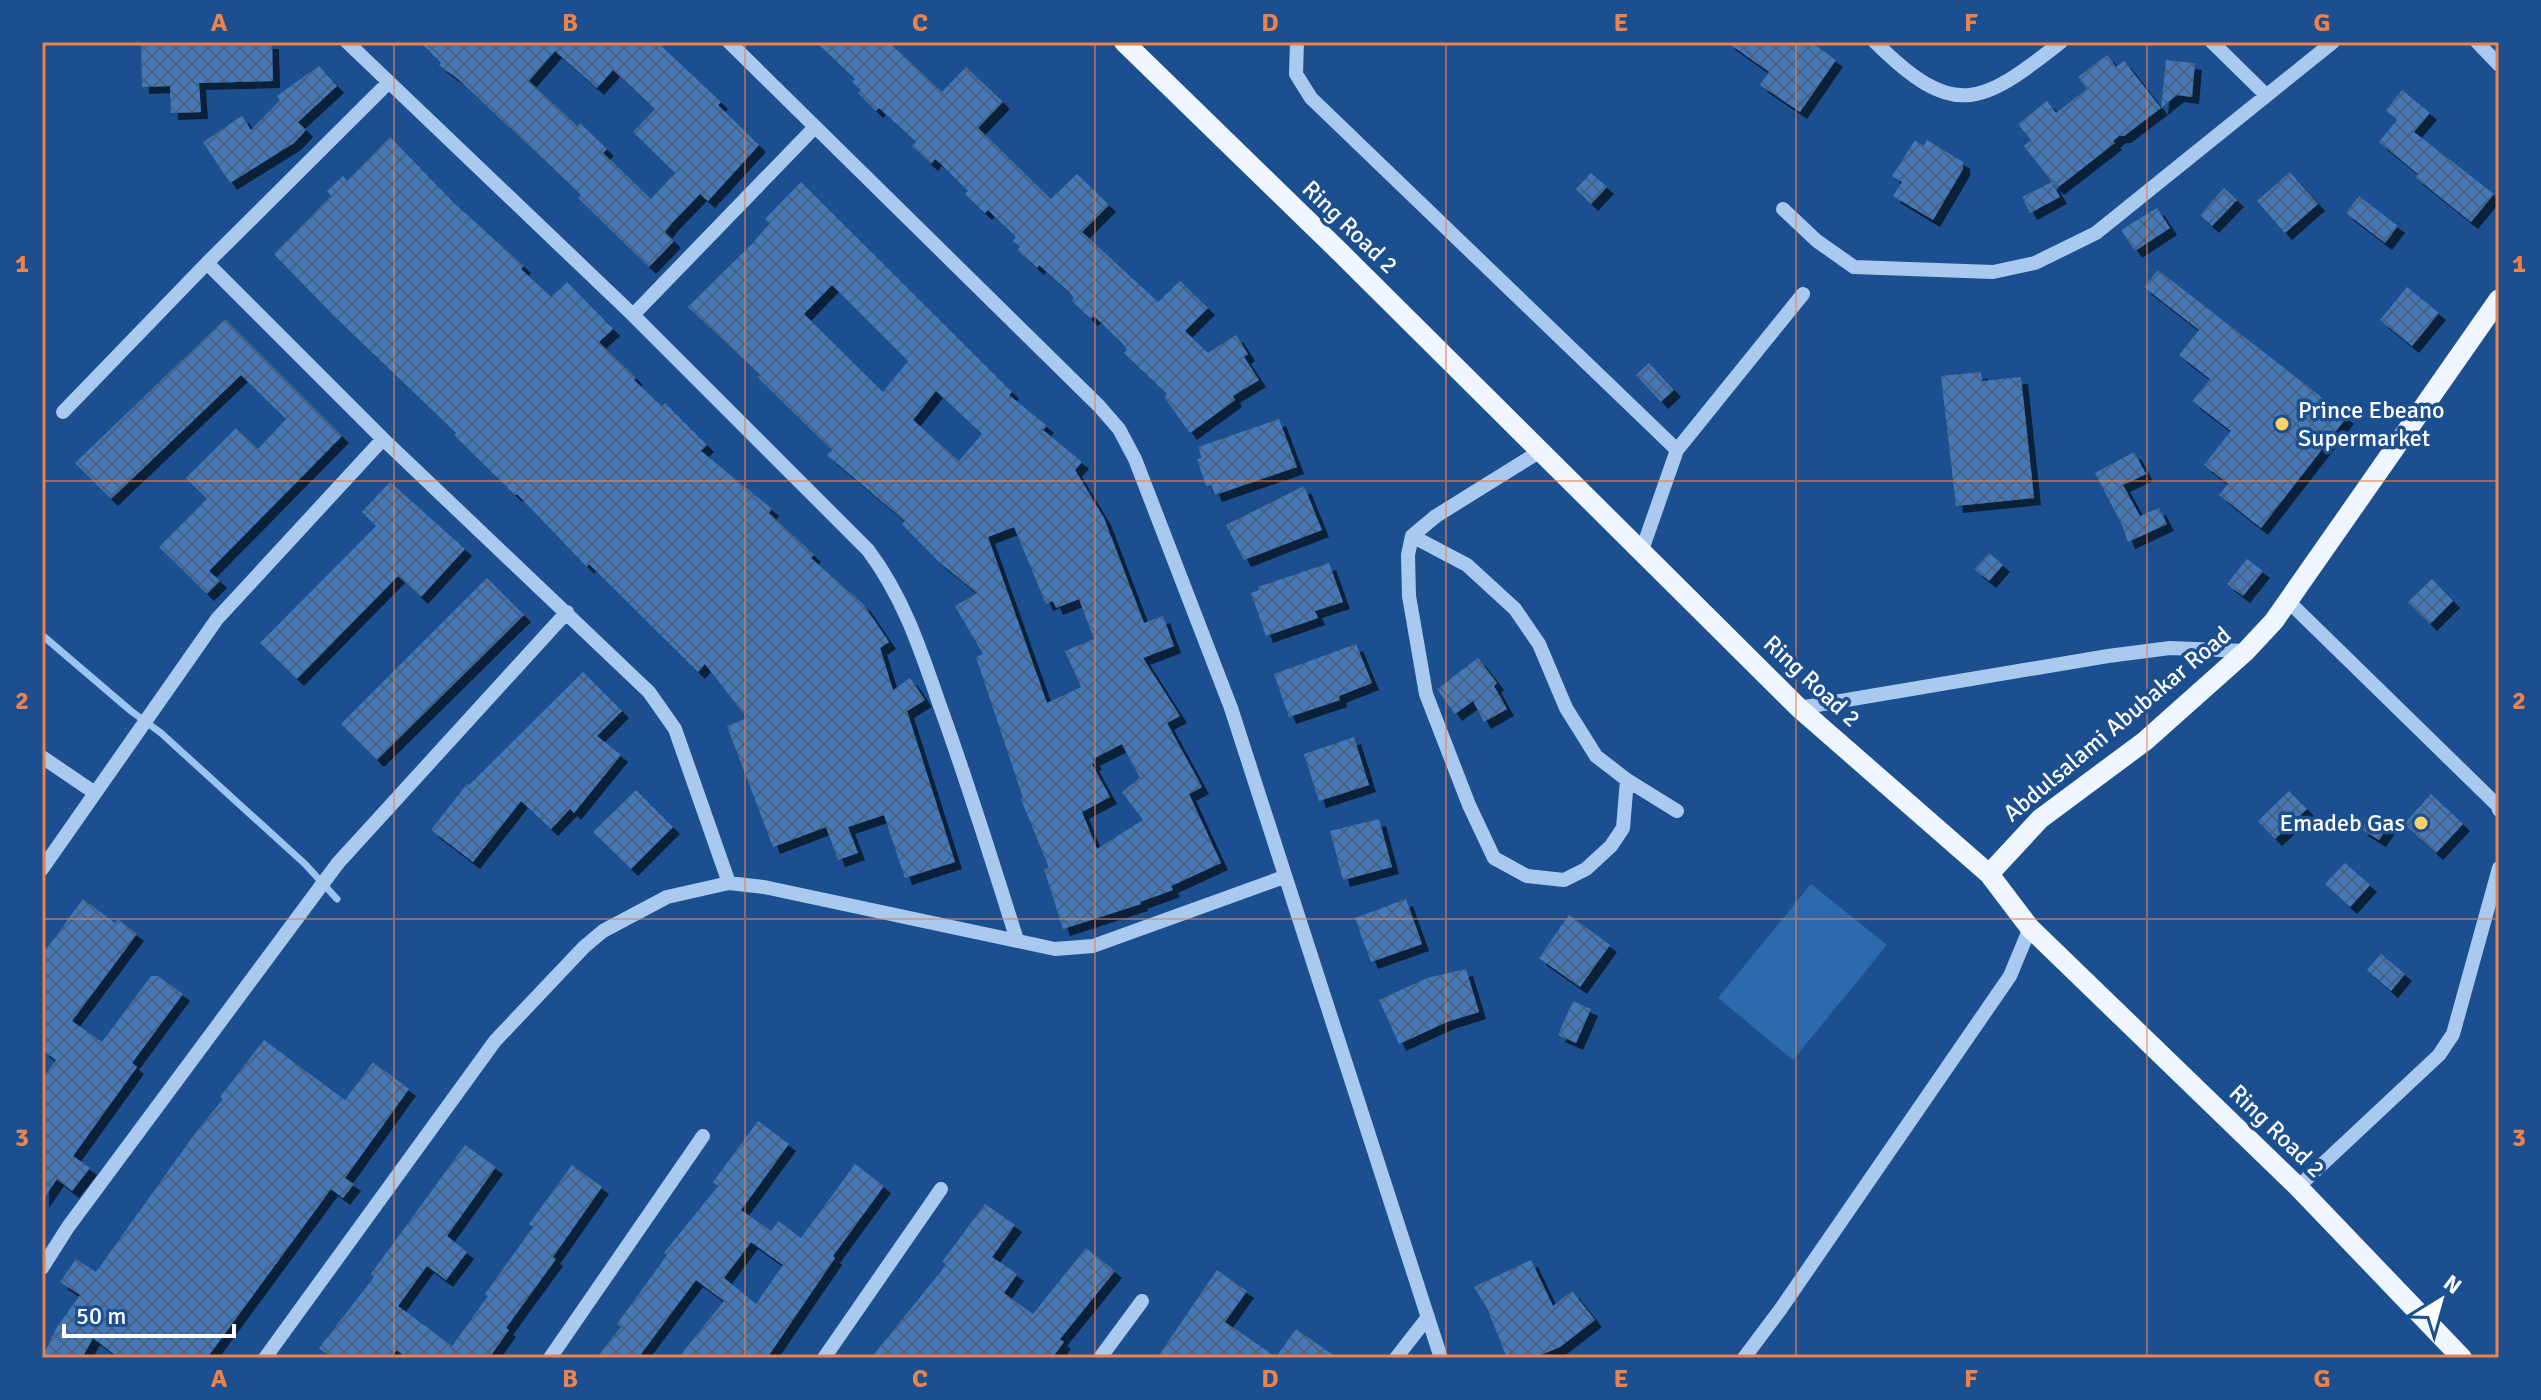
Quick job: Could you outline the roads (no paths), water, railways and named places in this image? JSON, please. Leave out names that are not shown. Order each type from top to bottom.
[{"type":"main road","name":"Ring Road 2","points":[[1124,42],[1799,708],[1989,874],[2030,928],[2298,1187],[2462,1358]]},
{"type":"main road","name":"Abdulsalami Abubakar Road","points":[[1989,874],[2040,819],[2145,741],[2246,651],[2274,621],[2499,299]]},
{"type":"street","points":[[347,42],[633,315],[868,550],[888,576],[907,613],[965,773],[1017,940]]},
{"type":"street","points":[[729,42],[1119,429],[1135,459],[1231,708],[1441,1358]]},
{"type":"street","points":[[1297,42],[1296,74],[1311,98],[1677,450]]},
{"type":"street","points":[[1875,42],[1906,72],[1932,89],[1951,95],[1981,94],[2016,77],[2061,42]]},
{"type":"street","points":[[2212,42],[2266,95]]},
{"type":"street","points":[[1783,209],[1817,241],[1854,267],[1993,272],[2035,263],[2096,233],[2333,42]]},
{"type":"street","points":[[2477,42],[2499,65]]},
{"type":"street","points":[[63,412],[389,82]]},
{"type":"street","points":[[633,315],[815,127]]},
{"type":"street","points":[[207,263],[383,439],[649,692],[675,729],[729,883]]},
{"type":"street","points":[[1642,550],[1677,450],[1803,294]]},
{"type":"street","points":[[42,869],[225,609],[383,439]]},
{"type":"street","points":[[1539,452],[1436,516],[1412,536],[1408,555],[1409,596],[1426,694],[1469,805],[1494,858],[1527,876],[1564,880],[1586,869],[1611,846],[1623,828],[1627,780]]},
{"type":"street","points":[[1412,536],[1467,565],[1515,609],[1539,644],[1566,708],[1596,756],[1627,780],[1677,811]]},
{"type":"street","points":[[2288,601],[2499,810]]},
{"type":"street","points":[[42,1268],[68,1227],[338,863],[567,612]]},
{"type":"street","points":[[1799,708],[2170,648],[2246,651]]},
{"type":"street","points":[[42,757],[95,793]]},
{"type":"street","points":[[2298,1187],[2439,1055],[2453,1034],[2499,868]]},
{"type":"street","points":[[265,1358],[495,1041],[547,983],[603,931],[649,905],[667,897],[729,883],[764,887],[1055,949],[1093,946],[1284,877]]},
{"type":"street","points":[[1744,1358],[2010,976],[2030,928]]},
{"type":"street","points":[[550,1358],[703,1136]]},
{"type":"street","points":[[824,1358],[941,1189]]},
{"type":"street","points":[[1100,1358],[1142,1301]]},
{"type":"street","points":[[1396,1358],[1428,1317]]},
{"type":"waterway","points":[[42,635],[161,733],[305,864],[337,899]]},
{"type":"place","name":"Prince Ebeano Supermarket","points":[[2282,424]]},
{"type":"place","name":"Emadeb Gas","points":[[2421,823]]}]
